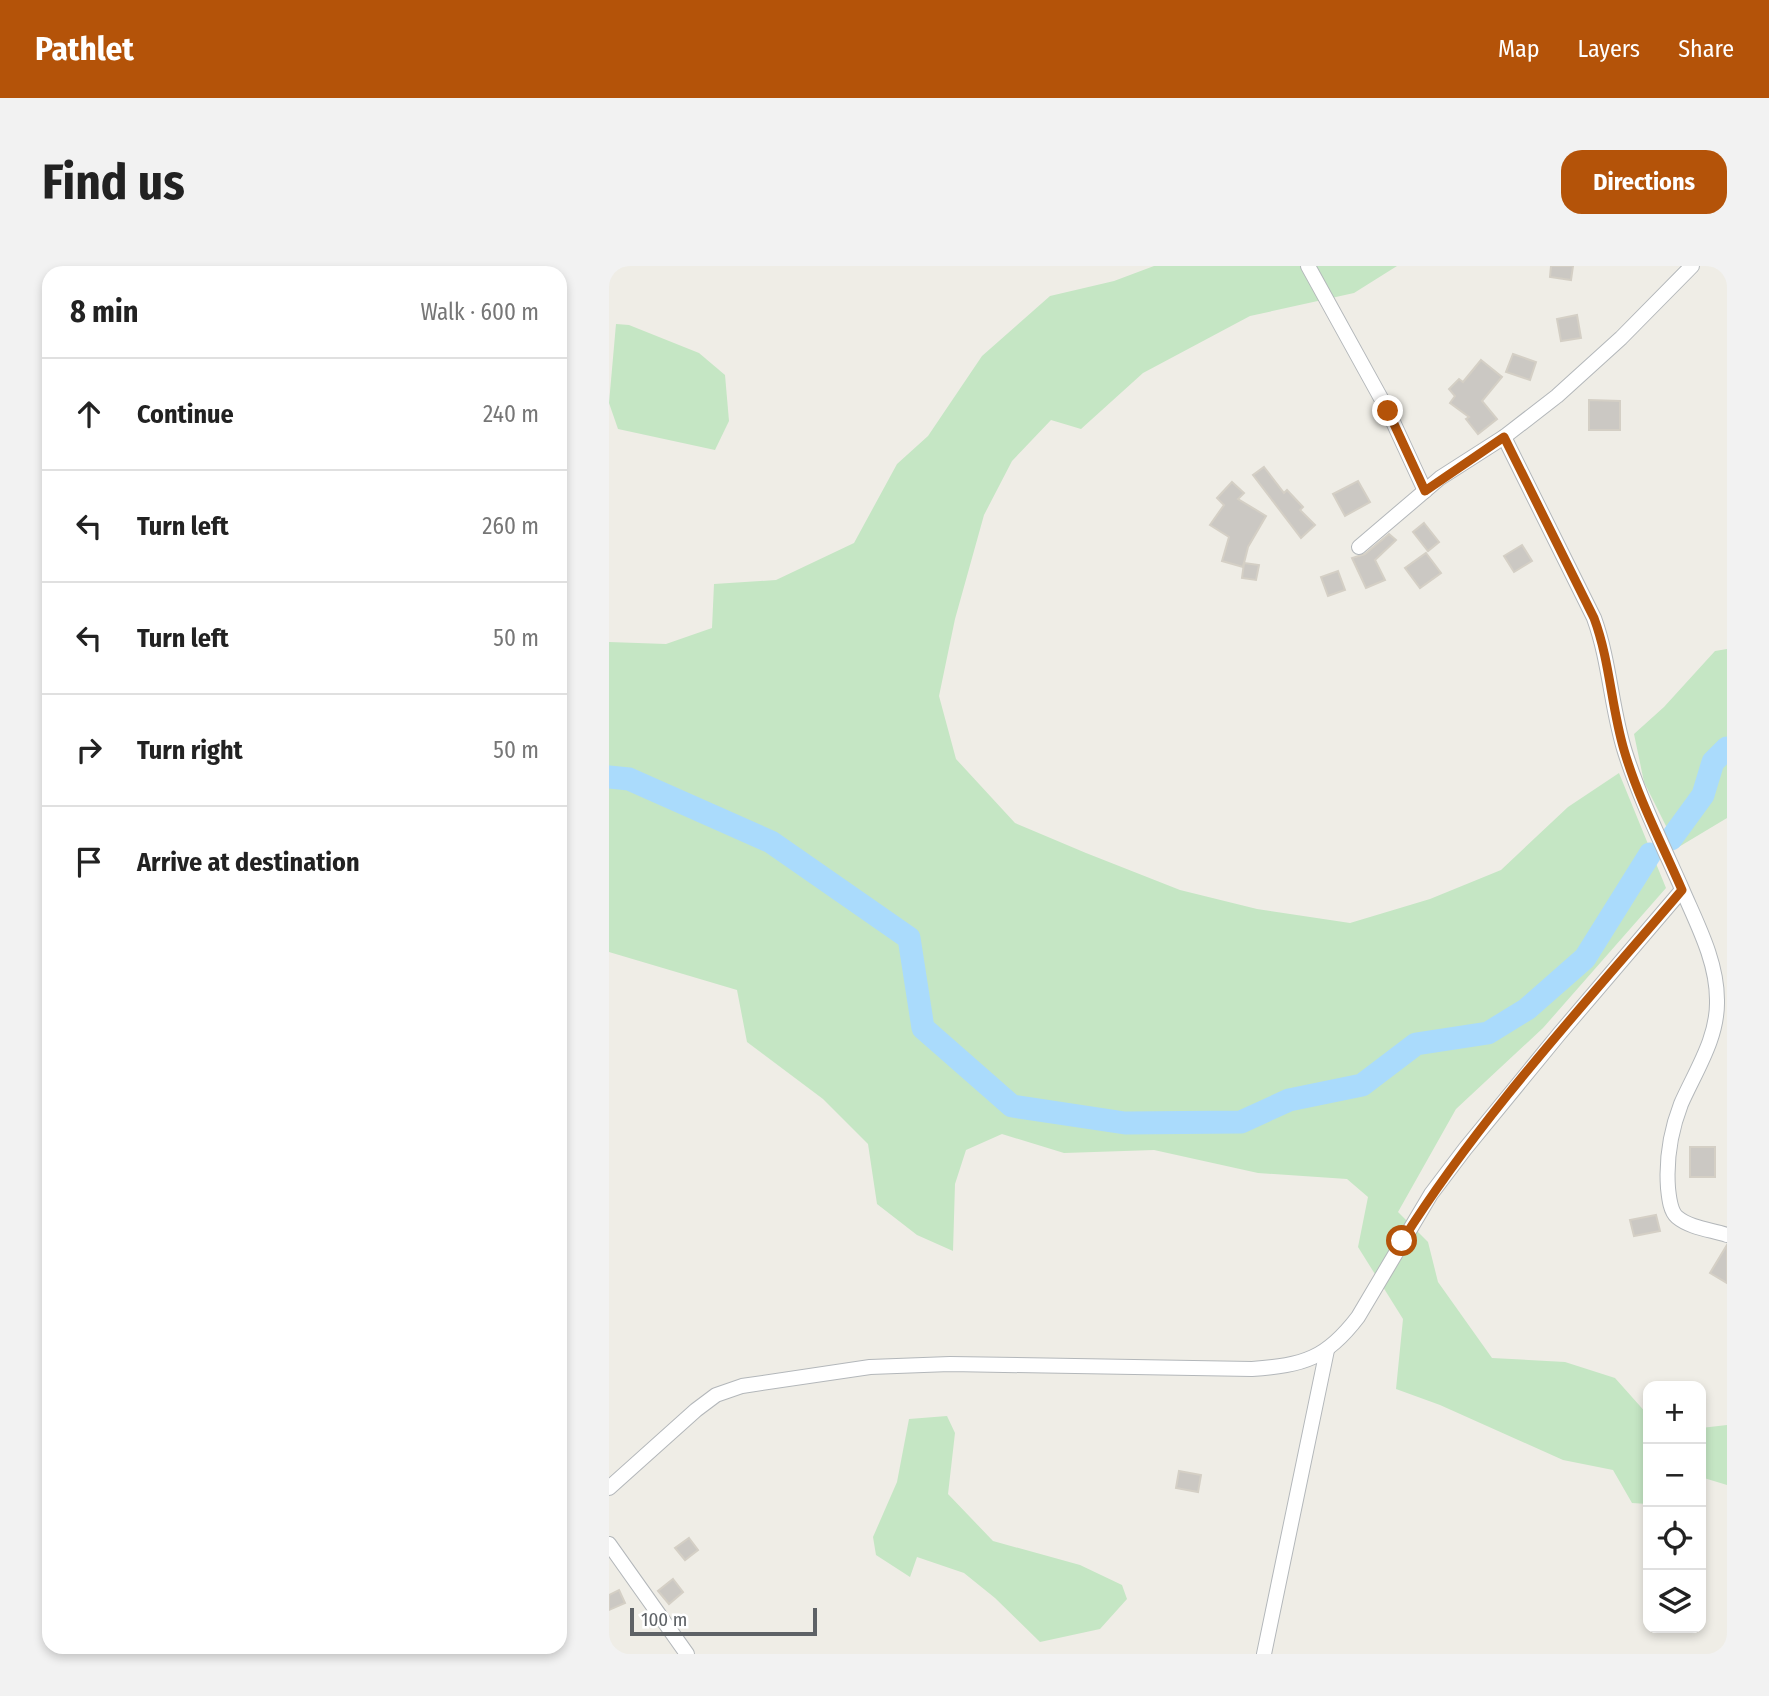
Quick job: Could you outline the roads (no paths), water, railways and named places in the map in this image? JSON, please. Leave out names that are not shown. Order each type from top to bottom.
[{"type":"street","points":[[1308,266],[1388,411],[1425,491]]},
{"type":"street","points":[[1359,547],[1425,491],[1504,437],[1567,387],[1692,266]]},
{"type":"street","points":[[1504,437],[1594,618],[1604,644],[1624,750],[1699,928],[1714,971],[1717,1002],[1710,1041],[1675,1122],[1667,1177],[1669,1202],[1675,1216],[1690,1224],[1727,1235]]},
{"type":"street","points":[[609,1488],[696,1410],[716,1395],[742,1386],[870,1367],[950,1364],[1252,1369],[1283,1367],[1306,1361],[1327,1350],[1344,1335],[1358,1317],[1431,1195],[1465,1149],[1682,890]]},
{"type":"street","points":[[1264,1654],[1327,1350]]},
{"type":"street","points":[[609,1544],[687,1654]]},
{"type":"waterway","points":[[1671,839],[1703,795],[1713,762],[1727,748]]},
{"type":"waterway","points":[[609,777],[629,779],[771,842],[909,938],[923,1028],[1012,1106],[1125,1123],[1241,1122],[1289,1100],[1362,1085],[1416,1044],[1488,1033],[1527,1009],[1585,958],[1650,854]]}]
